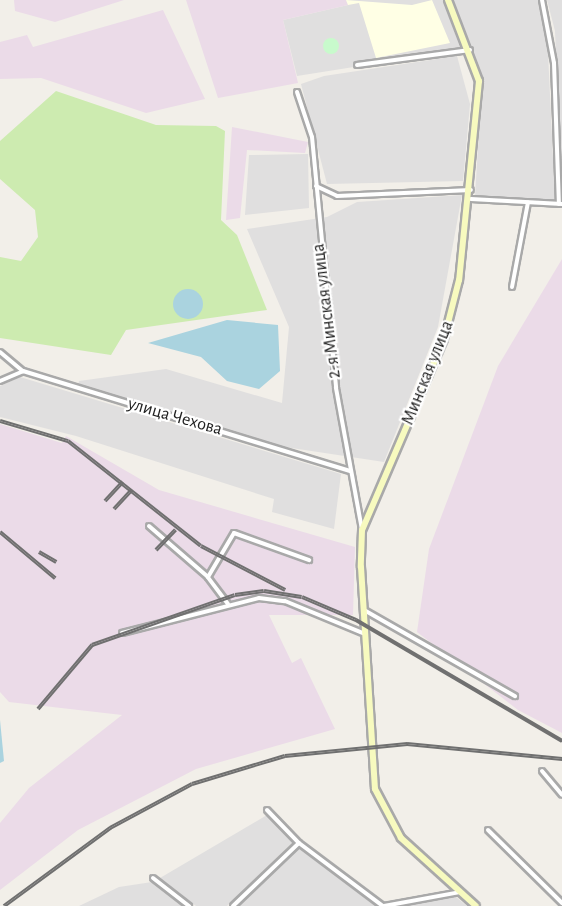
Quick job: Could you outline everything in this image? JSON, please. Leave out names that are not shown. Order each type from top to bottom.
[{"type":"main road","name":"Минская улица","points":[[448,0],[470,50],[479,81],[471,199],[444,339],[362,530],[363,610],[375,789],[396,830],[476,906]]},
{"type":"street","points":[[471,199],[561,204],[554,63],[542,0]]},
{"type":"street","points":[[357,65],[470,50]]},
{"type":"street","name":"2-я Минская улица","points":[[297,93],[312,137],[350,471],[362,530]]},
{"type":"street","points":[[316,186],[337,196],[471,190]]},
{"type":"street","points":[[512,287],[528,202]]},
{"type":"street","points":[[0,352],[23,371],[0,381]]},
{"type":"street","name":"улица Чехова","points":[[23,371],[350,471]]},
{"type":"street","points":[[149,526],[208,577],[228,604]]},
{"type":"street","points":[[208,577],[234,532],[309,560]]},
{"type":"street","points":[[122,633],[228,604],[259,598],[285,601],[365,634]]},
{"type":"street","points":[[363,610],[515,696]]},
{"type":"street","points":[[542,771],[562,795]]},
{"type":"street","points":[[267,810],[299,843],[383,906],[460,892]]},
{"type":"street","points":[[488,830],[562,903]]},
{"type":"street","points":[[233,906],[299,843]]},
{"type":"street","points":[[153,878],[189,906]]},
{"type":"shaded area","points":[[14,0],[124,0],[55,22],[15,11]]},
{"type":"shaded area","points":[[186,0],[346,0],[348,5],[283,20],[298,83],[218,98]]},
{"type":"shaded area","points":[[346,0],[443,0],[461,50],[297,76],[283,20],[348,5]]},
{"type":"shaded area","points":[[346,0],[412,5],[432,0],[450,43],[376,58],[359,3],[348,5]]},
{"type":"shaded area","points":[[453,0],[540,0],[547,32],[555,200],[475,196],[482,82]]},
{"type":"shaded area","points":[[547,0],[562,0],[562,181],[555,31]]},
{"type":"shaded area","points":[[163,10],[205,99],[146,113],[41,78],[0,79],[0,42],[27,35],[33,47]]},
{"type":"shaded area","points":[[457,56],[470,104],[463,181],[327,184],[301,84],[324,76]]},
{"type":"shaded area","points":[[232,127],[308,142],[305,153],[247,150],[240,218],[226,220]]},
{"type":"shaded area","points":[[308,154],[309,208],[245,215],[249,155]]},
{"type":"shaded area","points":[[462,195],[438,327],[384,462],[285,447],[78,386],[79,381],[166,369],[282,403],[289,327],[247,229],[327,217],[357,202]]},
{"type":"shaded area","points":[[562,259],[562,733],[518,710],[417,632],[429,549],[498,366]]},
{"type":"shaded area","points":[[20,377],[341,474],[334,529],[272,512],[274,499],[76,436],[0,417],[0,386]]},
{"type":"shaded area","points":[[0,424],[62,443],[66,436],[159,490],[355,547],[353,615],[269,615],[292,663],[301,658],[335,729],[196,769],[78,830],[0,890],[0,823],[29,788],[122,715],[9,702],[0,692]]},
{"type":"shaded area","points":[[267,815],[293,842],[227,906],[196,906],[160,878]]},
{"type":"shaded area","points":[[299,847],[376,906],[238,906]]},
{"type":"shaded area","points":[[152,882],[183,906],[79,906],[119,887]]},
{"type":"shaded area","points":[[456,897],[467,906],[406,906]]},
{"type":"green space","points":[[331,38],[337,40],[339,46],[337,52],[331,54],[325,52],[323,46],[325,40]]},
{"type":"green space","points":[[56,91],[156,125],[216,126],[225,131],[221,220],[237,235],[267,310],[126,330],[111,355],[0,338],[0,257],[21,261],[38,237],[35,210],[0,179],[0,141]]},
{"type":"water","points":[[188,289],[194,290],[202,298],[202,310],[194,318],[188,319],[182,318],[174,310],[173,304],[174,298],[182,290]]},
{"type":"water","points":[[227,320],[278,325],[280,371],[259,389],[227,381],[201,357],[148,343]]},
{"type":"water","points":[[0,720],[4,761],[0,763]]},
{"type":"railway","points":[[0,421],[68,441],[201,546],[285,590]]},
{"type":"railway","points":[[105,501],[123,482]]},
{"type":"railway","points":[[114,509],[132,490]]},
{"type":"railway","points":[[156,550],[175,530]]},
{"type":"railway","points":[[0,532],[55,578]]},
{"type":"railway","points":[[39,552],[56,562]]},
{"type":"railway","points":[[38,709],[92,645],[235,595],[264,591],[302,597],[356,620],[562,741]]},
{"type":"railway","points":[[4,906],[110,828],[192,784],[285,756],[407,744],[562,759]]}]
